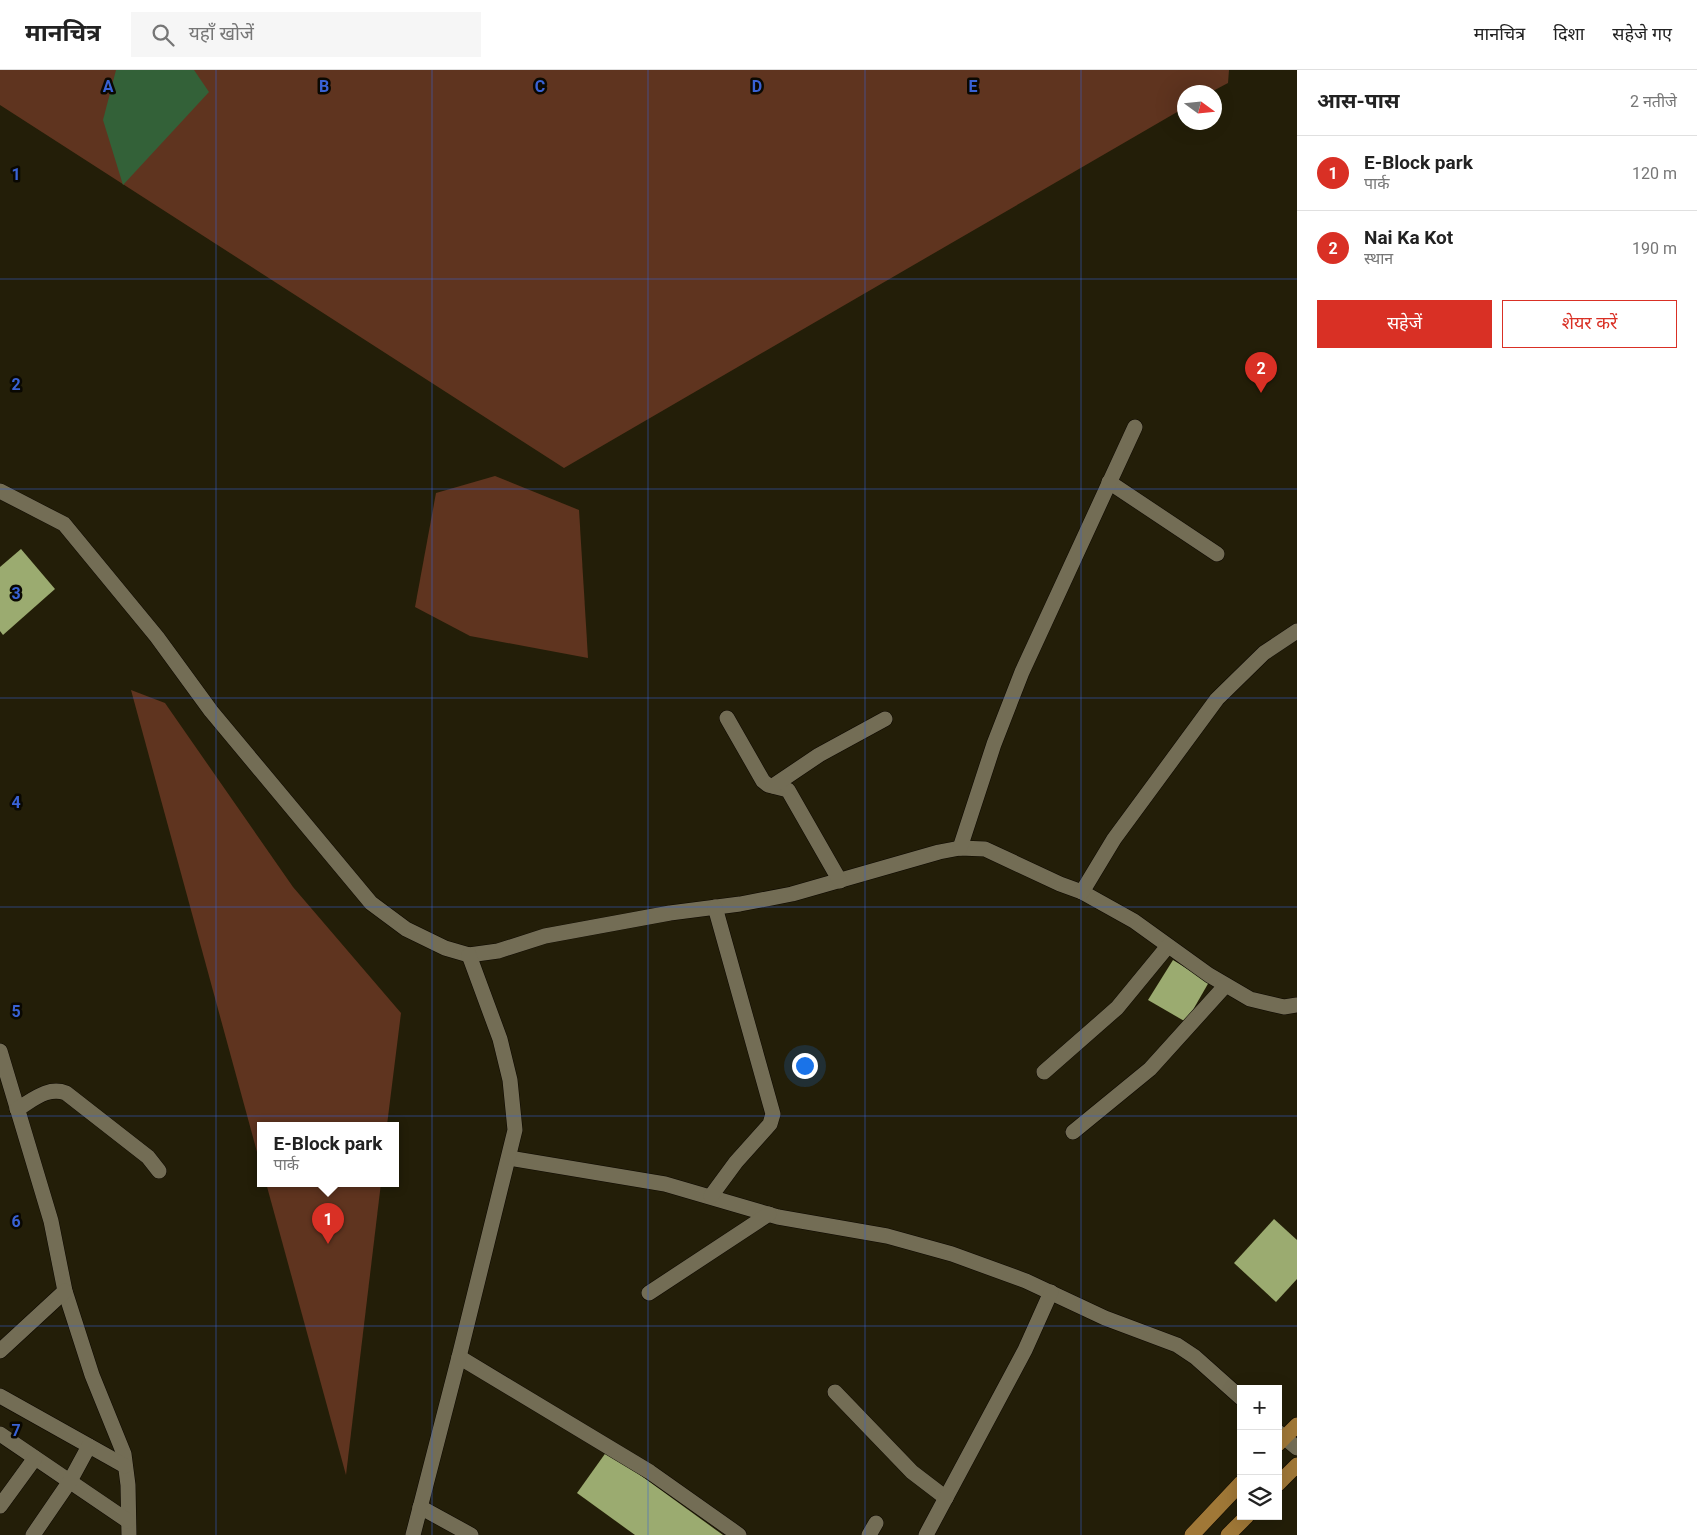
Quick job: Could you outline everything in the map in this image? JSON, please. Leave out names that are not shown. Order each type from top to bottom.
[{"type":"main road","points":[[1282,1436],[1297,1425]]},
{"type":"main road","points":[[1282,1480],[1297,1465]]},
{"type":"main road","points":[[1192,1535],[1237,1487]]},
{"type":"main road","points":[[1228,1535],[1243,1520]]},
{"type":"street","points":[[960,848],[994,744],[1022,672],[1135,427]]},
{"type":"street","points":[[1109,482],[1216,554]]},
{"type":"street","points":[[0,491],[64,524],[157,637],[211,710],[371,903],[406,929],[445,948],[469,956],[498,950],[545,936],[670,913],[792,894],[939,852],[960,848],[986,849],[1060,884],[1082,892],[1134,921],[1225,986],[1250,998],[1266,1003],[1284,1007],[1297,1005]]},
{"type":"street","points":[[1082,892],[1114,839],[1217,699],[1264,654],[1297,631]]},
{"type":"street","points":[[727,718],[763,781],[788,790],[840,881]]},
{"type":"street","points":[[773,786],[819,755],[885,719]]},
{"type":"street","points":[[711,1196],[736,1162],[770,1124],[773,1114],[715,907]]},
{"type":"street","points":[[1044,1072],[1117,1008],[1168,946]]},
{"type":"street","points":[[413,1535],[460,1357],[515,1130],[510,1080],[500,1039],[469,956]]},
{"type":"street","points":[[1073,1132],[1150,1068],[1225,986]]},
{"type":"street","points":[[0,1051],[50,1221],[65,1291],[92,1375],[124,1454],[128,1485],[128,1528]]},
{"type":"street","points":[[17,1109],[51,1090],[66,1093],[148,1157],[159,1171]]},
{"type":"street","points":[[509,1158],[665,1184],[769,1214],[887,1236],[952,1254],[1026,1280],[1105,1318],[1178,1345],[1195,1357],[1237,1394]]},
{"type":"street","points":[[649,1293],[769,1214]]},
{"type":"street","points":[[0,1351],[65,1291]]},
{"type":"street","points":[[926,1535],[1025,1350],[1051,1292]]},
{"type":"street","points":[[460,1357],[650,1472],[740,1535]]},
{"type":"street","points":[[835,1392],[912,1472],[946,1498]]},
{"type":"street","points":[[0,1396],[125,1466]]},
{"type":"street","points":[[0,1434],[70,1481],[128,1528]]},
{"type":"street","points":[[1282,1439],[1297,1448]]},
{"type":"street","points":[[33,1535],[70,1481],[89,1446]]},
{"type":"street","points":[[0,1506],[35,1458]]},
{"type":"street","points":[[420,1507],[471,1535]]},
{"type":"shaded area","points":[[0,70],[1229,70],[1228,83],[1222,86],[1177,85],[1177,112],[564,468],[0,105]]},
{"type":"shaded area","points":[[116,70],[194,70],[209,92],[123,185],[103,120]]},
{"type":"shaded area","points":[[495,476],[579,510],[588,658],[470,636],[415,607],[436,493]]},
{"type":"shaded area","points":[[131,690],[165,703],[293,887],[401,1013],[387,1122],[257,1122],[257,1152]]},
{"type":"shaded area","points":[[267,1187],[381,1187],[346,1475]]},
{"type":"building","points":[[21,549],[55,589],[3,635],[0,631],[0,567]]},
{"type":"building","points":[[1173,960],[1209,982],[1186,1022],[1148,1000]]},
{"type":"building","points":[[1274,1219],[1297,1240],[1297,1279],[1276,1302],[1234,1263]]},
{"type":"building","points":[[607,1451],[723,1535],[635,1535],[577,1493]]},
{"type":"place","name":"Nai Ka Kot","points":[[1261,393]]},
{"type":"place","name":"E-Block park","points":[[328,1244]]}]
